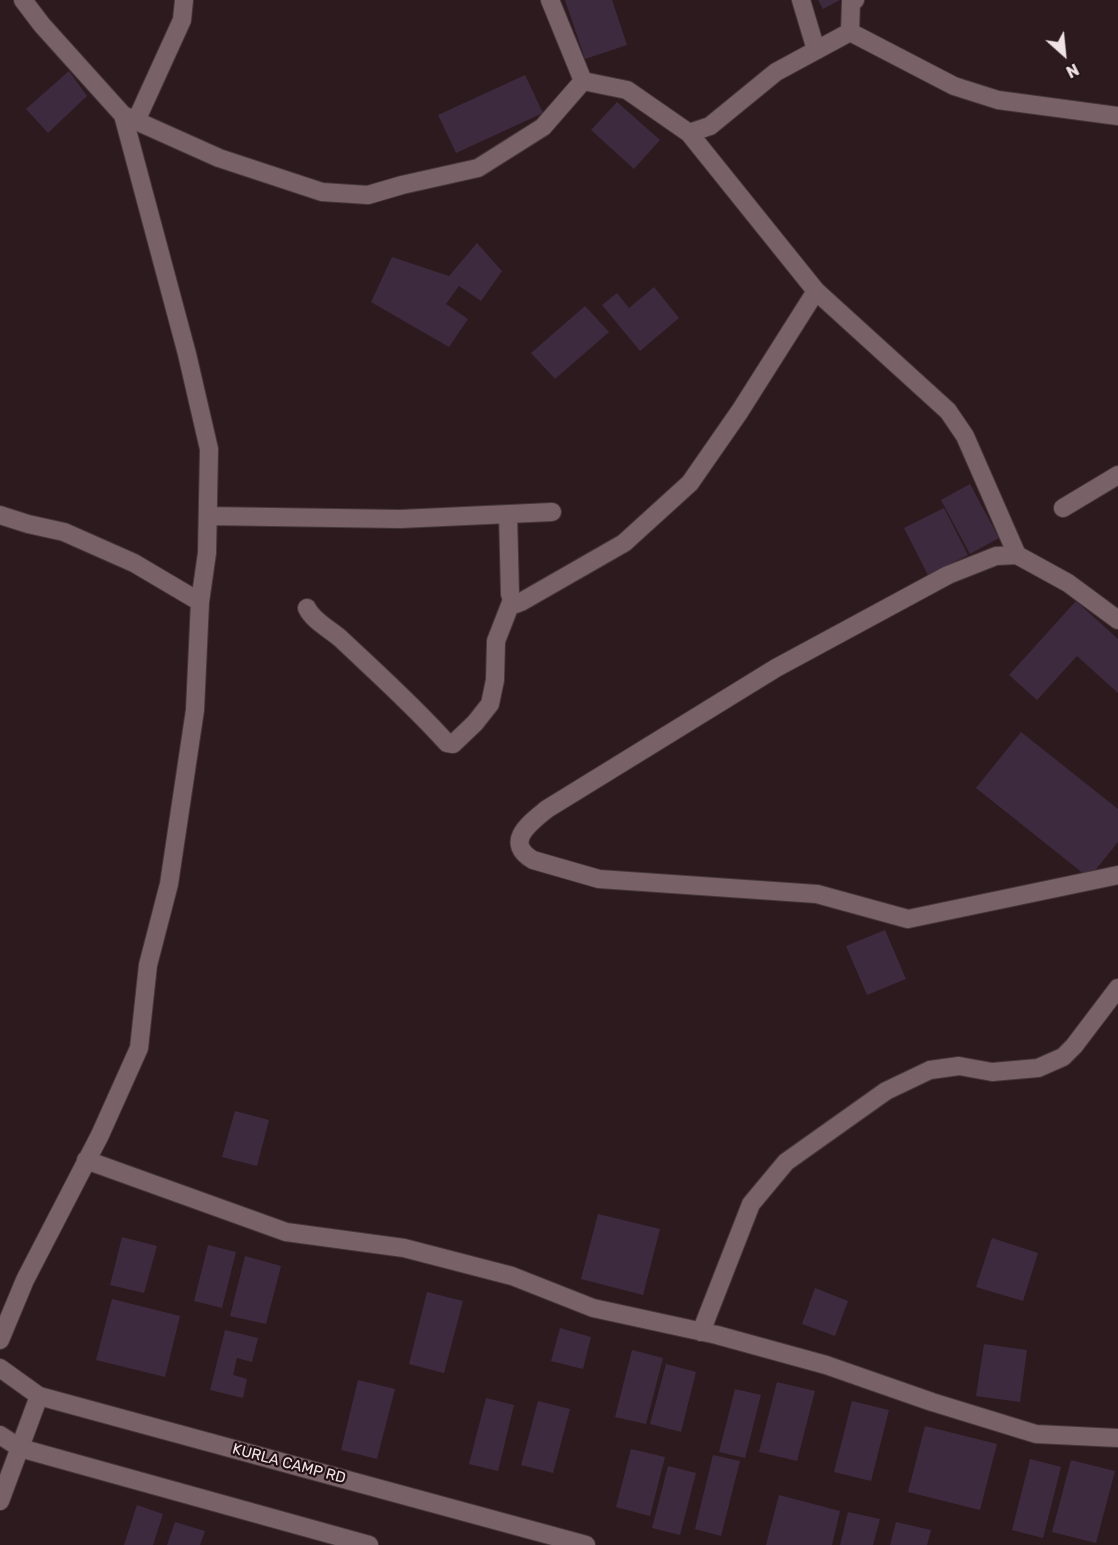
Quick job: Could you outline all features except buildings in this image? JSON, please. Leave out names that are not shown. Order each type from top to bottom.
[{"type":"street","points":[[23,0],[42,26],[129,118],[219,158],[322,192],[368,195],[478,168],[543,127],[583,81]]},
{"type":"street","points":[[0,1340],[25,1280],[100,1135],[139,1048],[148,965],[169,884],[195,710],[200,602],[207,553],[208,449],[129,118],[182,20],[184,0]]},
{"type":"street","points":[[550,0],[583,81]]},
{"type":"street","points":[[801,0],[816,50]]},
{"type":"street","points":[[850,32],[851,2],[855,0]]},
{"type":"street","points":[[689,133],[710,126],[776,72],[850,32]]},
{"type":"street","points":[[850,32],[954,86],[987,97],[1117,116]]},
{"type":"street","points":[[583,81],[627,90],[689,133],[816,291],[948,411],[965,436],[1017,555]]},
{"type":"street","points":[[512,600],[516,603],[520,602],[624,543],[690,483],[740,411],[816,291]]},
{"type":"street","points":[[1063,508],[1118,475]]},
{"type":"street","points":[[208,516],[400,519],[552,513]]},
{"type":"street","points":[[307,608],[310,614],[422,715],[447,743],[453,744],[490,704],[495,680],[496,641],[512,600],[508,514]]},
{"type":"street","points":[[0,515],[64,532],[134,563],[200,602]]},
{"type":"street","points":[[1118,620],[1068,583],[1017,555],[996,556],[948,575],[776,668],[547,809],[526,826],[519,838],[525,855],[533,860],[599,879],[817,894],[908,919],[1118,875]]},
{"type":"street","points":[[701,1332],[751,1204],[786,1162],[886,1091],[930,1070],[959,1066],[992,1072],[1038,1068],[1063,1057],[1118,988]]},
{"type":"street","points":[[86,1160],[286,1232],[404,1248],[512,1276],[593,1308],[701,1332],[826,1365],[932,1402],[1036,1434],[1118,1438]]},
{"type":"street","name":"KURLA CAMP RD","points":[[0,1368],[39,1396],[586,1545]]},
{"type":"street","points":[[0,1502],[39,1396]]},
{"type":"street","points":[[0,1435],[20,1448],[369,1545]]}]
